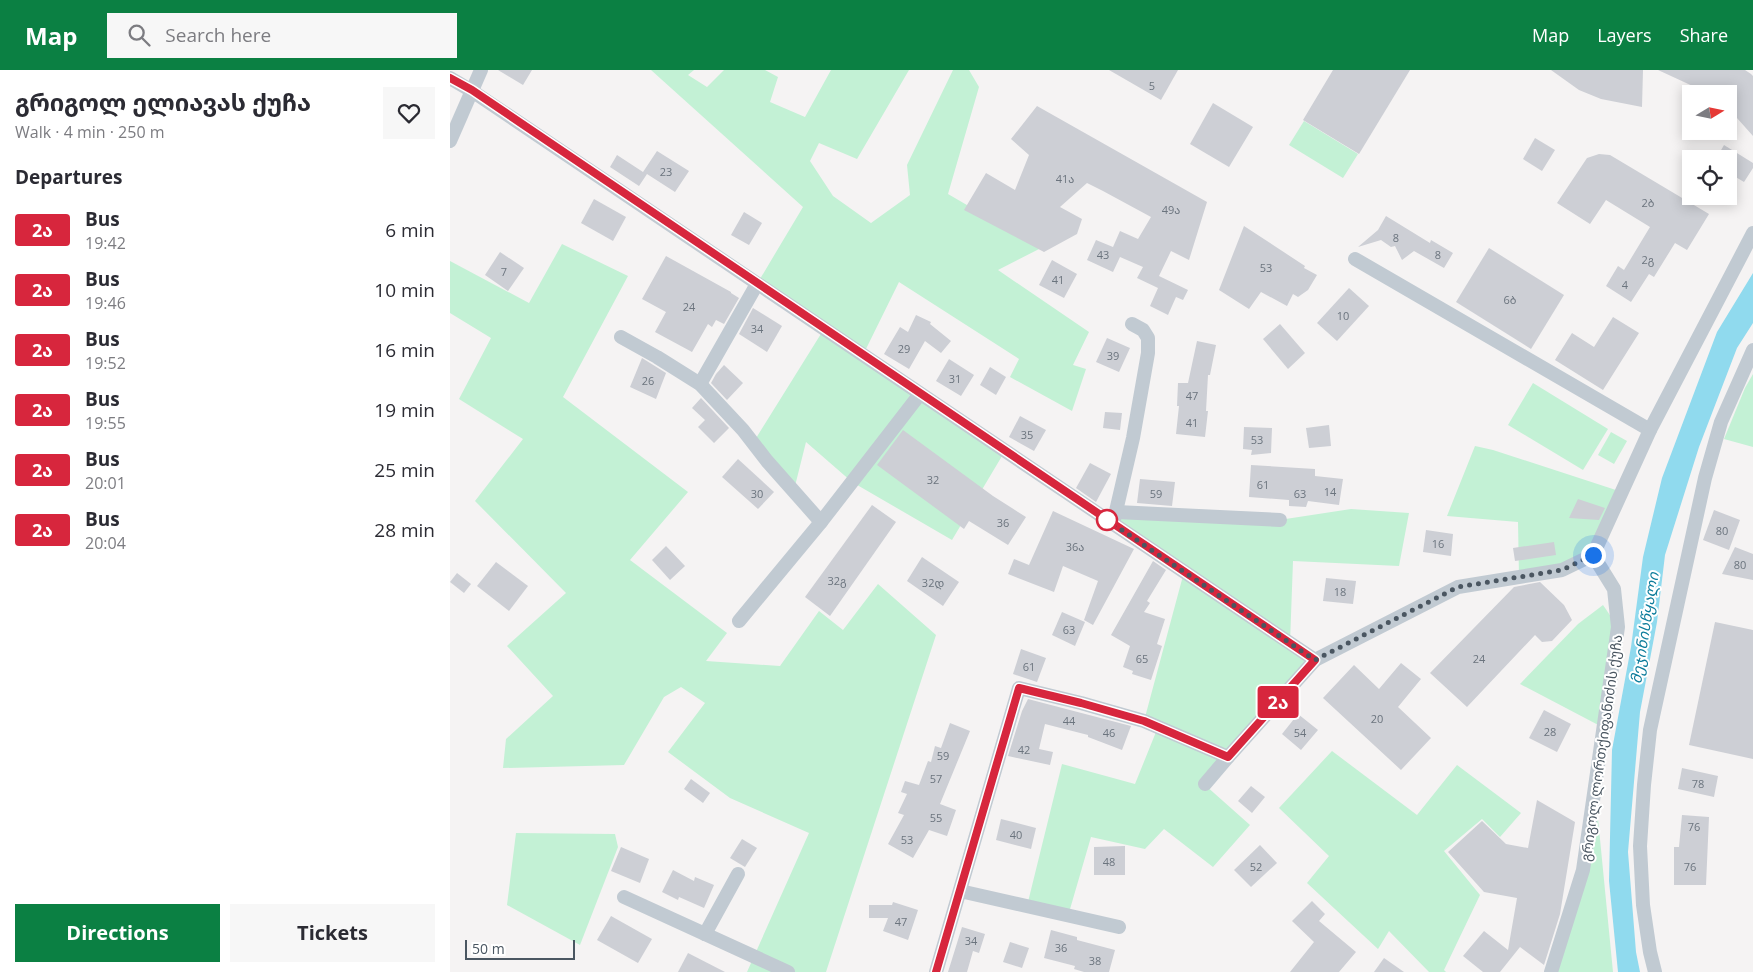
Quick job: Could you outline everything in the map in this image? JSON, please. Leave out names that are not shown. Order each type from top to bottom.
[{"type":"street","points":[[450,141],[481,70]]},
{"type":"street","points":[[450,78],[472,90],[920,394],[1115,518],[1315,660]]},
{"type":"street","points":[[1205,784],[1315,660],[1458,587],[1562,570],[1593,555],[1650,430],[1753,233]]},
{"type":"street","points":[[1355,259],[1650,430]]},
{"type":"street","points":[[700,384],[757,284]]},
{"type":"street","points":[[1115,518],[1133,438],[1148,353],[1148,338],[1143,330],[1132,324]]},
{"type":"street","points":[[621,337],[700,384],[743,430],[767,461],[821,522]]},
{"type":"street","points":[[1655,972],[1643,905],[1640,846],[1650,730],[1705,478],[1721,422],[1753,350]]},
{"type":"street","points":[[739,621],[821,522],[920,394]]},
{"type":"street","points":[[1115,518],[1280,520]]},
{"type":"street","name":"გრიგოლ ლორთქიფანიძის ქუჩა","points":[[1551,972],[1583,870],[1618,627],[1614,590],[1593,555]]},
{"type":"street","points":[[936,972],[1019,688],[1144,721],[1228,757]]},
{"type":"street","points":[[705,934],[738,874]]},
{"type":"street","points":[[960,891],[1119,927]]},
{"type":"street","points":[[624,897],[788,972]]},
{"type":"green space","points":[[651,70],[694,70],[688,75],[707,87],[724,70],[765,70],[778,77],[770,102],[805,117],[831,70],[909,70],[857,159],[819,143],[810,161],[833,196],[871,223],[910,195],[907,165],[953,70],[969,70],[979,87],[948,194],[1041,248],[998,270],[1089,332],[1073,365],[1086,369],[1072,411],[1010,377],[1019,359],[899,282],[863,355],[1005,451],[952,540],[852,482],[806,442],[794,490],[753,443],[824,329],[757,284],[803,207]]},
{"type":"green space","points":[[1304,121],[1358,154],[1343,178],[1289,145]]},
{"type":"green space","points":[[562,244],[628,276],[563,397],[688,492],[630,560],[727,633],[706,661],[780,666],[819,611],[843,630],[878,584],[936,635],[826,972],[747,972],[809,833],[730,798],[668,752],[705,703],[681,687],[664,697],[624,765],[503,768],[506,739],[553,696],[507,646],[566,593],[475,501],[523,439],[459,399],[491,338],[450,313],[450,261],[529,303]]},
{"type":"green space","points":[[1753,374],[1753,447],[1724,439],[1745,388]]},
{"type":"green space","points":[[1533,383],[1608,429],[1583,470],[1508,425]]},
{"type":"green space","points":[[1611,432],[1627,441],[1614,464],[1598,455]]},
{"type":"green space","points":[[1475,446],[1493,450],[1622,492],[1593,555],[1519,577],[1518,522],[1447,516]]},
{"type":"green space","points":[[1351,509],[1409,513],[1399,566],[1293,561],[1290,643],[1315,660],[1205,785],[1250,825],[1213,867],[1164,829],[1145,849],[1091,837],[1068,916],[1027,906],[1062,764],[1135,784],[1158,727],[1144,721],[1184,572],[1113,524],[1117,512],[1279,520]]},
{"type":"green space","points":[[1603,605],[1618,627],[1604,728],[1520,684],[1578,624]]},
{"type":"green space","points":[[1332,751],[1417,815],[1457,765],[1521,813],[1500,837],[1482,819],[1444,851],[1480,895],[1444,970],[1446,972],[1429,972],[1389,931],[1378,949],[1307,883],[1329,856],[1279,808]]},
{"type":"green space","points":[[1595,788],[1613,972],[1551,972],[1583,870]]},
{"type":"green space","points":[[516,833],[615,834],[618,847],[580,945],[507,905]]},
{"type":"water","name":"მეჯინისწყალი","points":[[1753,273],[1753,323],[1737,348],[1699,447],[1665,555],[1657,622],[1640,712],[1628,852],[1636,952],[1640,972],[1618,972],[1609,881],[1612,750],[1631,647],[1643,557],[1662,478],[1717,332]]},
{"type":"building","points":[[498,70],[532,70],[523,85]]},
{"type":"building","points":[[1109,70],[1178,70],[1161,100]]},
{"type":"building","points":[[1333,70],[1410,70],[1359,154],[1303,120]]},
{"type":"building","points":[[1551,70],[1643,70],[1642,107],[1601,99],[1579,90]]},
{"type":"building","points":[[1658,70],[1745,70],[1751,74],[1753,76],[1753,136],[1738,119],[1738,85],[1690,85]]},
{"type":"building","points":[[1213,103],[1253,127],[1229,167],[1190,144]]},
{"type":"building","points":[[1037,106],[1207,202],[1189,260],[1171,251],[1159,276],[1188,290],[1183,300],[1176,297],[1168,315],[1150,306],[1158,288],[1137,278],[1143,267],[1120,257],[1113,272],[1087,260],[1096,240],[1113,247],[1120,231],[1138,239],[1151,217],[1103,191],[1087,183],[1060,207],[1082,219],[1077,234],[1044,252],[964,210],[986,173],[1015,190],[1029,155],[1011,139]]},
{"type":"building","points":[[1535,138],[1555,150],[1542,171],[1523,159]]},
{"type":"building","points":[[1724,145],[1732,150],[1721,150]]},
{"type":"building","points":[[657,151],[689,171],[675,192],[647,174],[639,186],[610,167],[617,155],[643,172]]},
{"type":"building","points":[[1737,153],[1753,163],[1753,168],[1744,182],[1737,178]]},
{"type":"building","points":[[1599,154],[1610,155],[1682,198],[1682,205],[1694,205],[1709,214],[1687,250],[1675,243],[1654,277],[1649,274],[1631,302],[1606,286],[1618,266],[1624,270],[1650,227],[1606,200],[1590,224],[1557,203],[1587,158]]},
{"type":"building","points":[[594,199],[626,217],[613,241],[581,223]]},
{"type":"building","points":[[744,212],[762,223],[749,245],[731,235]]},
{"type":"building","points":[[1386,216],[1430,243],[1431,240],[1453,253],[1444,268],[1414,251],[1402,260],[1395,246],[1391,247],[1381,240],[1358,247],[1378,230]]},
{"type":"building","points":[[1244,226],[1317,275],[1308,290],[1298,297],[1293,294],[1287,306],[1261,292],[1249,309],[1219,290]]},
{"type":"building","points":[[1489,248],[1564,295],[1531,349],[1456,302]]},
{"type":"building","points":[[500,252],[524,268],[508,291],[485,275]]},
{"type":"building","points":[[666,256],[739,298],[724,324],[716,320],[712,327],[708,324],[692,352],[655,332],[666,312],[642,299]]},
{"type":"building","points":[[1052,260],[1077,274],[1064,298],[1039,285]]},
{"type":"building","points":[[1349,288],[1369,306],[1337,341],[1317,323]]},
{"type":"building","points":[[753,308],[782,326],[767,352],[739,334]]},
{"type":"building","points":[[916,315],[931,322],[930,324],[951,341],[941,353],[925,341],[909,369],[884,354],[900,327],[908,332]]},
{"type":"building","points":[[1613,317],[1639,333],[1603,390],[1555,360],[1572,333],[1594,347]]},
{"type":"building","points":[[1280,324],[1305,353],[1288,369],[1263,339]]},
{"type":"building","points":[[1107,338],[1130,348],[1119,372],[1096,362]]},
{"type":"building","points":[[1197,341],[1216,345],[1210,375],[1208,375],[1206,411],[1208,411],[1205,437],[1176,434],[1179,406],[1177,406],[1178,383],[1188,383]]},
{"type":"building","points":[[642,358],[666,373],[656,399],[630,387]]},
{"type":"building","points":[[949,359],[974,375],[961,396],[936,381]]},
{"type":"building","points":[[724,365],[743,383],[727,400],[711,383]]},
{"type":"building","points":[[990,367],[1006,377],[996,395],[980,385]]},
{"type":"building","points":[[701,398],[729,428],[714,443],[698,427],[705,420],[692,408]]},
{"type":"building","points":[[1105,412],[1122,413],[1120,430],[1103,428]]},
{"type":"building","points":[[1020,416],[1046,430],[1034,451],[1009,437]]},
{"type":"building","points":[[1329,425],[1331,446],[1309,448],[1306,428]]},
{"type":"building","points":[[1244,427],[1272,428],[1271,453],[1251,455],[1252,450],[1243,449]]},
{"type":"building","points":[[903,430],[993,496],[1026,517],[1008,545],[969,521],[964,529],[877,465]]},
{"type":"building","points":[[738,459],[774,492],[758,509],[722,477]]},
{"type":"building","points":[[1090,463],[1111,474],[1096,502],[1076,488]]},
{"type":"building","points":[[1251,465],[1315,469],[1315,476],[1343,479],[1339,505],[1308,501],[1306,507],[1289,506],[1289,500],[1249,497]]},
{"type":"building","points":[[1140,479],[1175,482],[1172,506],[1137,503]]},
{"type":"building","points":[[1578,499],[1605,508],[1599,520],[1569,518]]},
{"type":"building","points":[[872,505],[896,522],[830,616],[805,597]]},
{"type":"building","points":[[1714,510],[1740,520],[1729,550],[1703,540]]},
{"type":"building","points":[[1053,511],[1134,549],[1093,625],[1084,620],[1098,581],[1063,566],[1054,592],[1008,574],[1014,559],[1029,565]]},
{"type":"building","points":[[1426,530],[1453,534],[1451,556],[1423,552]]},
{"type":"building","points":[[1554,542],[1556,555],[1515,561],[1513,548]]},
{"type":"building","points":[[666,546],[685,566],[670,580],[652,560]]},
{"type":"building","points":[[1735,547],[1753,554],[1753,580],[1722,574]]},
{"type":"building","points":[[922,557],[959,582],[943,606],[907,581]]},
{"type":"building","points":[[1153,561],[1166,570],[1147,601],[1150,603],[1144,612],[1165,619],[1157,644],[1162,646],[1151,680],[1132,674],[1133,671],[1123,667],[1130,646],[1111,635]]},
{"type":"building","points":[[496,562],[528,586],[509,611],[477,586]]},
{"type":"building","points":[[457,573],[471,584],[464,593],[450,582]]},
{"type":"building","points":[[1326,578],[1356,581],[1353,604],[1323,601]]},
{"type":"building","points":[[1540,582],[1564,605],[1572,620],[1552,641],[1542,642],[1535,635],[1467,707],[1430,673],[1514,587]]},
{"type":"building","points":[[1062,612],[1085,622],[1075,646],[1052,635]]},
{"type":"building","points":[[1715,622],[1753,630],[1753,759],[1689,745]]},
{"type":"building","points":[[1021,649],[1046,658],[1037,682],[1013,674]]},
{"type":"building","points":[[1401,663],[1421,679],[1398,707],[1431,738],[1401,770],[1323,698],[1354,665],[1379,689]]},
{"type":"building","points":[[1028,699],[1131,726],[1122,750],[1088,737],[1088,735],[1045,724],[1039,749],[1053,752],[1050,765],[1008,756],[1022,711]]},
{"type":"building","points":[[1544,710],[1571,724],[1557,752],[1529,738]]},
{"type":"building","points":[[1298,714],[1318,730],[1301,750],[1282,734]]},
{"type":"building","points":[[950,723],[970,731],[940,804],[956,810],[947,836],[929,830],[913,858],[888,844],[904,815],[898,813],[907,794],[901,792],[905,781],[919,785],[928,761],[931,762],[935,746],[941,748]]},
{"type":"building","points":[[1682,768],[1718,776],[1714,797],[1678,789]]},
{"type":"building","points":[[691,779],[710,793],[703,803],[684,789]]},
{"type":"building","points":[[1251,786],[1265,797],[1252,813],[1238,801]]},
{"type":"building","points":[[1537,800],[1575,822],[1560,914],[1544,965],[1520,947],[1500,972],[1483,972],[1463,956],[1484,931],[1508,950],[1517,898],[1484,892],[1448,852],[1482,821],[1506,844],[1528,848]]},
{"type":"building","points":[[1682,815],[1709,817],[1706,885],[1674,885],[1674,847],[1679,847]]},
{"type":"building","points":[[1001,819],[1036,828],[1031,849],[996,840]]},
{"type":"building","points":[[742,839],[757,848],[745,867],[730,858]]},
{"type":"building","points":[[1260,845],[1277,863],[1251,887],[1234,870]]},
{"type":"building","points":[[1125,846],[1125,875],[1094,875],[1094,847]]},
{"type":"building","points":[[621,847],[649,859],[640,883],[611,871]]},
{"type":"building","points":[[673,870],[694,881],[695,877],[714,885],[704,908],[679,897],[678,900],[662,892]]},
{"type":"building","points":[[1312,901],[1325,914],[1319,921],[1356,952],[1339,972],[1290,972],[1314,942],[1292,921]]},
{"type":"building","points":[[893,902],[918,910],[908,940],[883,931],[888,918],[869,918],[869,905],[892,905]]},
{"type":"building","points":[[611,916],[652,939],[638,963],[597,940]]},
{"type":"building","points":[[962,927],[985,934],[979,953],[973,951],[967,972],[948,972]]},
{"type":"building","points":[[1051,930],[1077,937],[1077,940],[1115,950],[1109,972],[1084,972],[1074,969],[1075,966],[1044,958]]},
{"type":"building","points":[[1010,942],[1029,948],[1022,968],[1003,962]]},
{"type":"building","points":[[688,953],[725,972],[678,972]]},
{"type":"building","points":[[1384,958],[1404,972],[1374,972]]},
{"type":"bus line","name":"2ა","points":[[450,78],[472,90],[1315,660],[1228,757],[1144,721],[1019,688],[936,972]]},
{"type":"route","points":[[1107,520],[1315,660],[1458,587],[1562,570],[1593,555]]}]
